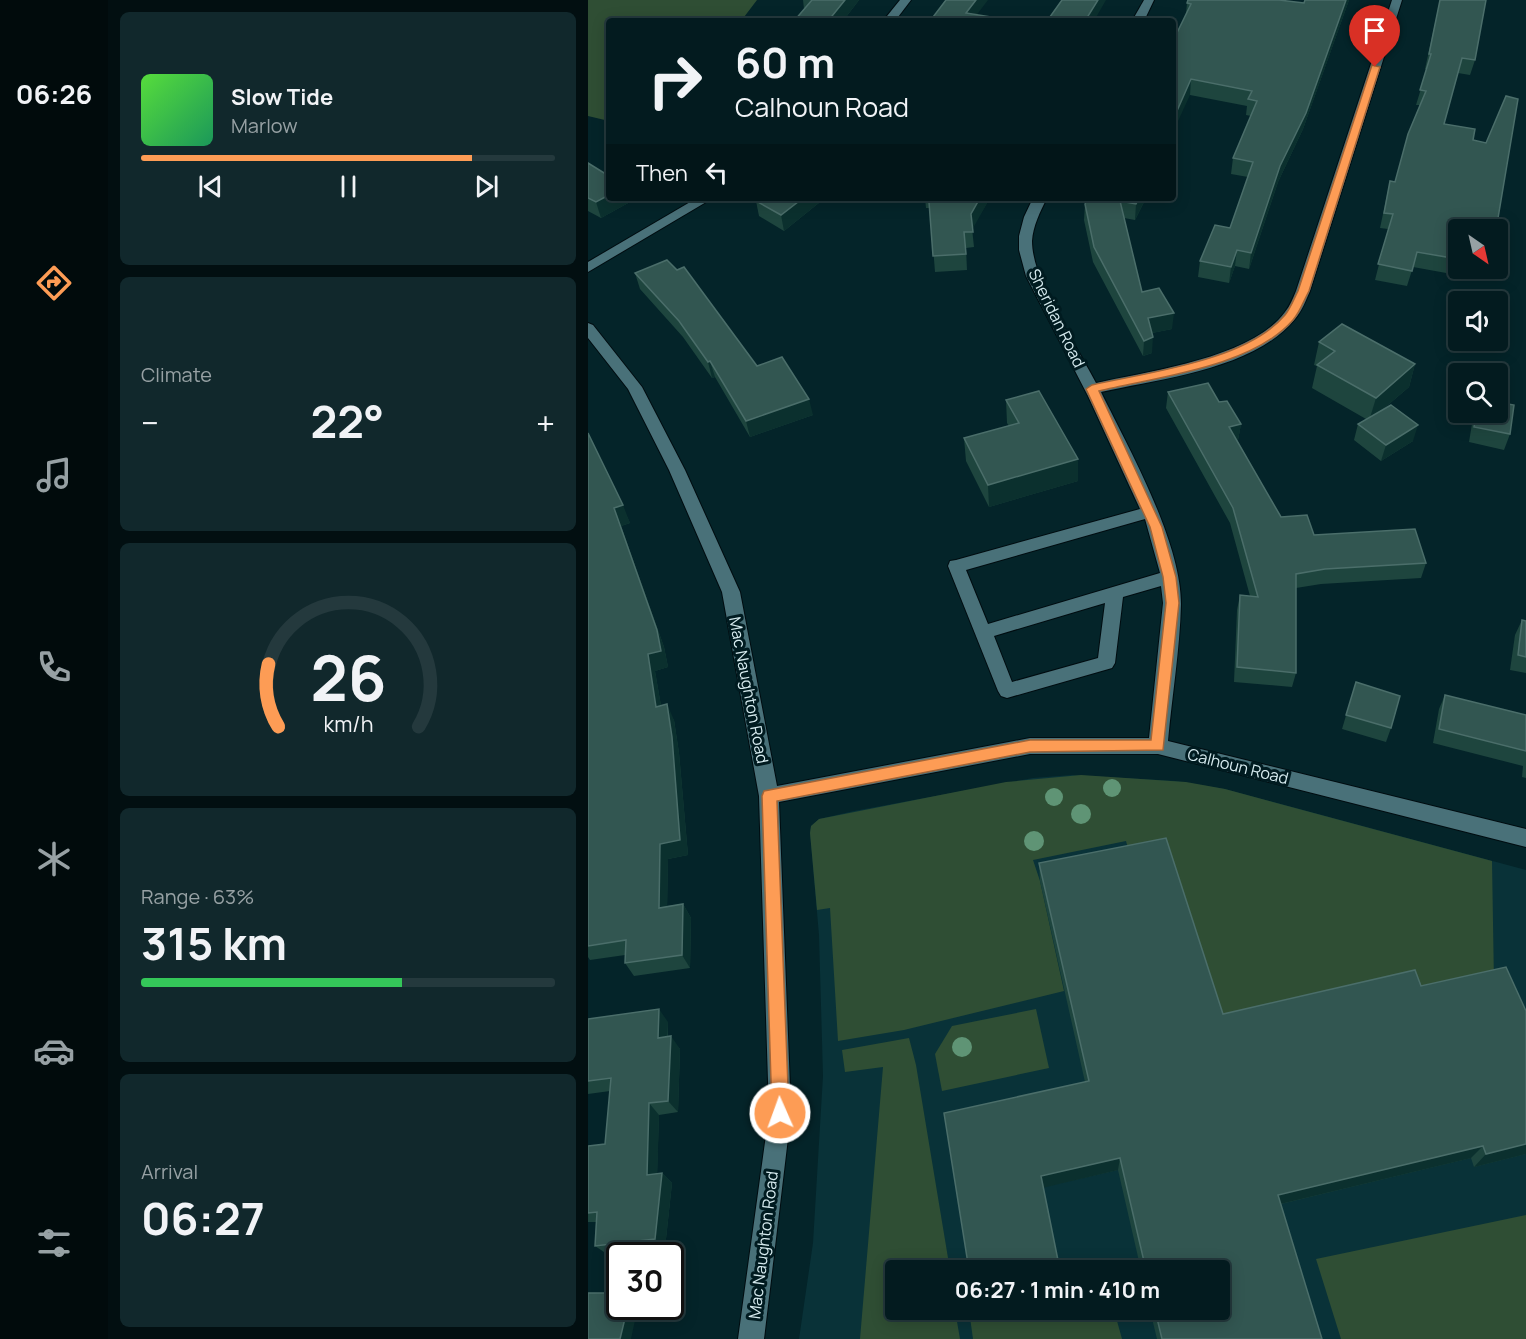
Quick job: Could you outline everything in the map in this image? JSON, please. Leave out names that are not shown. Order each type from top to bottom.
[{"type":"street","points":[[891,18],[906,0]]},
{"type":"street","points":[[1140,18],[1149,0]]},
{"type":"street","points":[[1092,389],[1221,359],[1260,342],[1289,317],[1303,291],[1397,0]]},
{"type":"street","points":[[588,268],[701,201]]},
{"type":"street","name":"Sheridan Road","points":[[1038,201],[1026,233],[1026,252],[1035,278],[1092,389],[1150,512],[1169,577],[1172,603],[1158,746]]},
{"type":"street","name":"Mac Naughton Road","points":[[588,328],[634,387],[677,470],[731,592],[769,796],[780,1113],[751,1339]]},
{"type":"street","points":[[1115,594],[1106,663],[1007,691],[956,566],[1150,512]]},
{"type":"street","points":[[982,633],[1169,577]]},
{"type":"street","name":"Calhoun Road","points":[[769,796],[1030,746],[1158,746],[1526,838]]},
{"type":"shaded area","points":[[1072,775],[1176,781],[1225,789],[1526,870],[1526,1339],[799,1339],[813,1243],[823,1076],[819,935],[810,833],[811,826],[819,819],[1033,778]]},
{"type":"green space","points":[[588,0],[757,0],[743,18],[606,18],[606,120],[588,116]]},
{"type":"green space","points":[[1081,775],[1186,782],[1225,789],[1492,861],[1494,984],[1405,986],[1218,1028],[1132,863],[1126,841],[1033,860],[1040,881],[1064,991],[904,1030],[838,1041],[830,908],[817,910],[811,826],[819,819],[1006,782]]},
{"type":"green space","points":[[1036,1009],[1049,1068],[942,1091],[935,1054],[952,1026]]},
{"type":"green space","points":[[909,1038],[916,1065],[948,1260],[885,1260],[885,1320],[957,1320],[960,1339],[860,1339],[883,1067],[845,1072],[842,1050]]},
{"type":"green space","points":[[1526,1215],[1526,1339],[1341,1339],[1316,1259]]},
{"type":"green space","points":[[970,1320],[1117,1320],[1122,1339],[973,1339]]},
{"type":"building","points":[[812,0],[845,0],[830,18],[797,18]]},
{"type":"building","points":[[946,0],[976,0],[966,13],[997,18],[932,18]]},
{"type":"building","points":[[1062,0],[1098,0],[1087,18],[1049,18]]},
{"type":"building","points":[[1188,0],[1279,0],[1304,3],[1305,0],[1346,0],[1306,113],[1280,166],[1251,253],[1237,250],[1231,267],[1200,261],[1215,225],[1230,228],[1253,162],[1233,158],[1257,101],[1248,99],[1252,91],[1191,79],[1176,113],[1176,35],[1191,4],[1187,3]]},
{"type":"building","points":[[1440,0],[1486,0],[1475,60],[1462,58],[1444,124],[1475,129],[1473,140],[1486,143],[1506,96],[1518,99],[1498,219],[1448,219],[1448,257],[1417,252],[1412,271],[1378,264],[1393,214],[1384,213],[1390,181],[1395,182],[1408,134],[1426,91],[1420,90],[1431,54],[1429,54]]},
{"type":"building","points":[[588,163],[606,174],[606,197],[596,202],[588,198]]},
{"type":"building","points":[[756,201],[799,201],[781,215]]},
{"type":"building","points":[[978,201],[971,214],[973,232],[964,232],[966,254],[933,256],[929,202]]},
{"type":"building","points":[[1086,201],[1120,201],[1142,292],[1159,288],[1174,313],[1148,318],[1153,337],[1144,341],[1094,247],[1085,204]]},
{"type":"building","points":[[1120,201],[1138,201],[1136,204]]},
{"type":"building","points":[[667,260],[677,270],[684,267],[757,366],[782,357],[809,399],[746,421],[710,361],[708,362],[679,321],[635,273]]},
{"type":"building","points":[[1342,324],[1415,364],[1376,398],[1317,365],[1335,351],[1319,342]]},
{"type":"building","points":[[1208,383],[1219,402],[1227,401],[1241,424],[1229,427],[1281,517],[1307,515],[1314,535],[1415,529],[1426,563],[1325,569],[1296,574],[1296,673],[1237,667],[1240,595],[1258,597],[1233,508],[1168,392]]},
{"type":"building","points":[[1039,391],[1078,459],[988,485],[964,438],[1019,423],[1006,400]]},
{"type":"building","points":[[1508,404],[1514,405],[1510,434],[1474,427],[1475,423],[1508,423]]},
{"type":"building","points":[[1391,405],[1418,425],[1386,445],[1358,424]]},
{"type":"building","points":[[588,433],[623,505],[614,508],[657,630],[661,651],[648,654],[656,707],[667,704],[672,737],[680,840],[660,844],[659,908],[683,904],[682,955],[625,963],[626,940],[588,946]]},
{"type":"building","points":[[1522,620],[1526,621],[1526,657],[1518,655]]},
{"type":"building","points":[[1356,682],[1400,696],[1391,728],[1346,715]]},
{"type":"building","points":[[1445,695],[1526,715],[1526,751],[1439,729]]},
{"type":"building","points":[[1166,838],[1223,1014],[1415,970],[1421,986],[1506,967],[1526,1011],[1526,1144],[1486,1154],[1483,1146],[1278,1195],[1322,1339],[1162,1339],[1157,1320],[1230,1320],[1230,1260],[1144,1260],[1120,1158],[1041,1176],[1058,1260],[967,1260],[944,1113],[1089,1081],[1039,863]]},
{"type":"building","points":[[659,1009],[658,1038],[671,1036],[668,1101],[649,1103],[647,1175],[662,1173],[655,1239],[606,1242],[606,1245],[595,1246],[597,1212],[588,1213],[588,1146],[605,1144],[611,1078],[588,1081],[588,1019]]},
{"type":"building","points":[[588,1293],[606,1293],[606,1320],[625,1320],[620,1339],[588,1339]]},
{"type":"route","points":[[780,1113],[769,796],[1030,746],[1158,746],[1172,603],[1169,577],[1150,512],[1092,389],[1221,359],[1260,342],[1289,317],[1303,291],[1375,67]]}]
